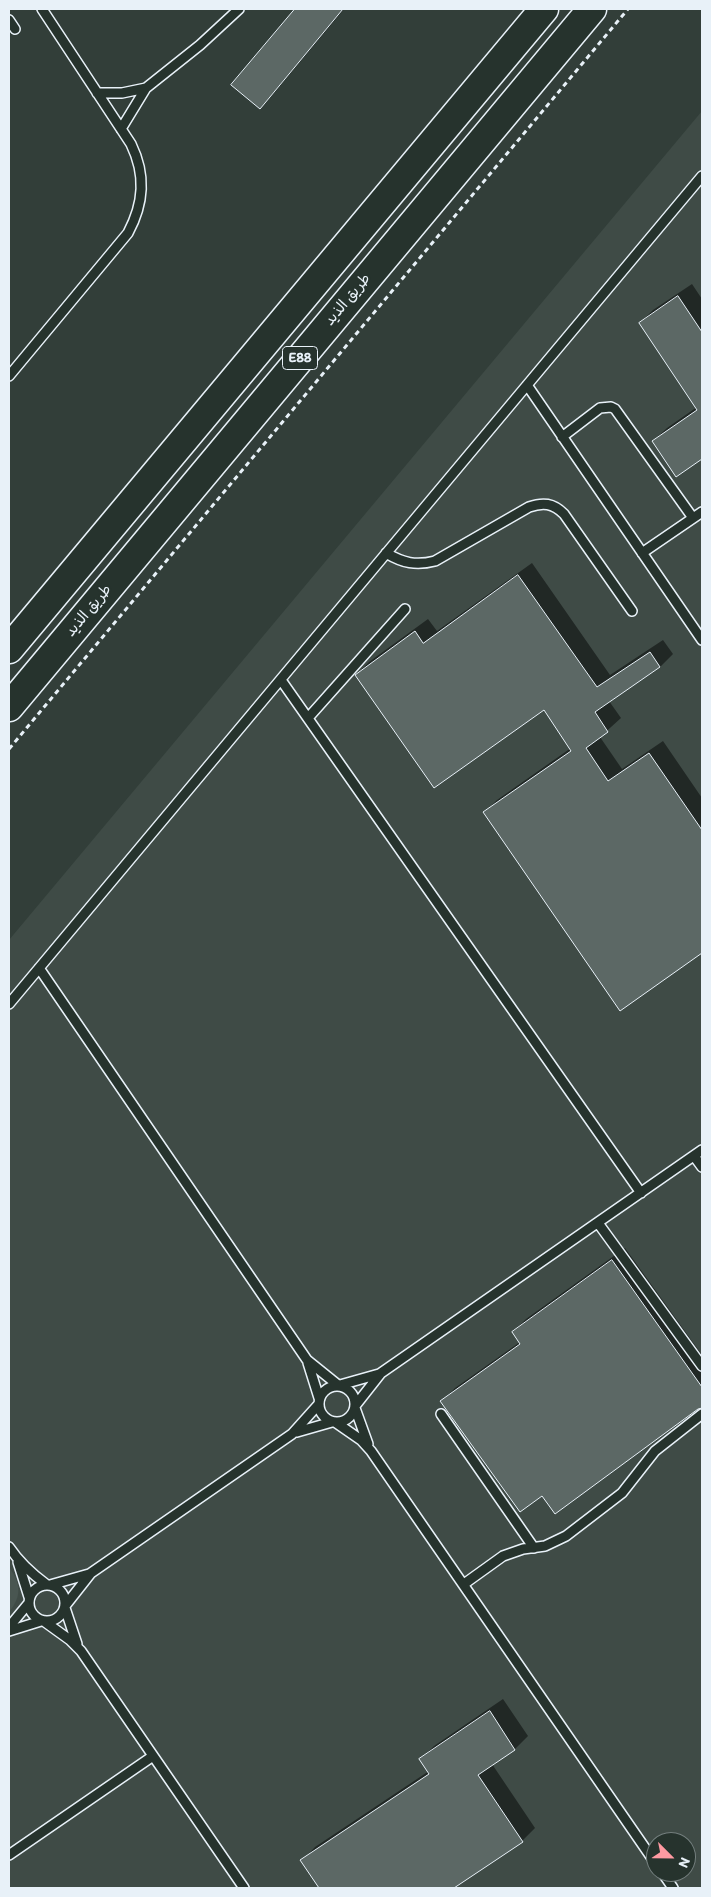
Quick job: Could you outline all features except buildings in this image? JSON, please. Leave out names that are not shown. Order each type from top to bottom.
[{"type":"highway","name":"E88","points":[[9,649],[544,9]]},
{"type":"highway","name":"طريق الذيد","points":[[9,707],[592,9]]},
{"type":"lane","points":[[9,376],[124,237],[133,222],[141,200],[142,177],[136,155],[42,9]]},
{"type":"lane","points":[[121,129],[146,88],[200,45],[239,9]]},
{"type":"lane","points":[[9,20],[15,29]]},
{"type":"lane","points":[[97,93],[122,93],[146,88]]},
{"type":"lane","points":[[9,1004],[702,176]]},
{"type":"lane","points":[[527,386],[702,640]]},
{"type":"lane","points":[[562,437],[600,408],[611,407],[615,409],[694,518]]},
{"type":"lane","points":[[386,553],[397,560],[409,564],[435,561],[528,507],[548,504],[557,507],[564,514],[632,611]]},
{"type":"lane","points":[[642,553],[702,512]]},
{"type":"lane","points":[[308,718],[404,609]]},
{"type":"lane","points":[[281,680],[641,1193]]},
{"type":"lane","points":[[39,968],[307,1360],[339,1385],[350,1390],[371,1451]]},
{"type":"lane","points":[[292,1434],[348,1419],[381,1373],[698,1153],[702,1167]]},
{"type":"lane","points":[[598,1223],[702,1366]]},
{"type":"lane","points":[[307,1360],[322,1415],[361,1440],[371,1451],[646,1849]]},
{"type":"lane","points":[[9,1631],[57,1618],[91,1573],[292,1434],[319,1401],[326,1388],[381,1373]]},
{"type":"lane","points":[[441,1414],[534,1548]]},
{"type":"lane","points":[[464,1584],[503,1556],[513,1552],[545,1546],[566,1536],[622,1493],[634,1481],[643,1465],[655,1451],[702,1414]]},
{"type":"lane","points":[[9,1547],[17,1559],[63,1594],[65,1607],[80,1651]]},
{"type":"lane","points":[[17,1559],[32,1614],[58,1630],[80,1651],[244,1888]]},
{"type":"lane","points":[[9,1627],[36,1588],[91,1573]]},
{"type":"lane","points":[[9,1855],[153,1756]]},
{"type":"path","points":[[9,748],[628,9]]},
{"type":"shaded area","points":[[702,111],[702,1888],[9,1888],[9,940]]},
{"type":"shaded area","points":[[9,1567],[18,1584],[18,1595],[9,1612]]}]
